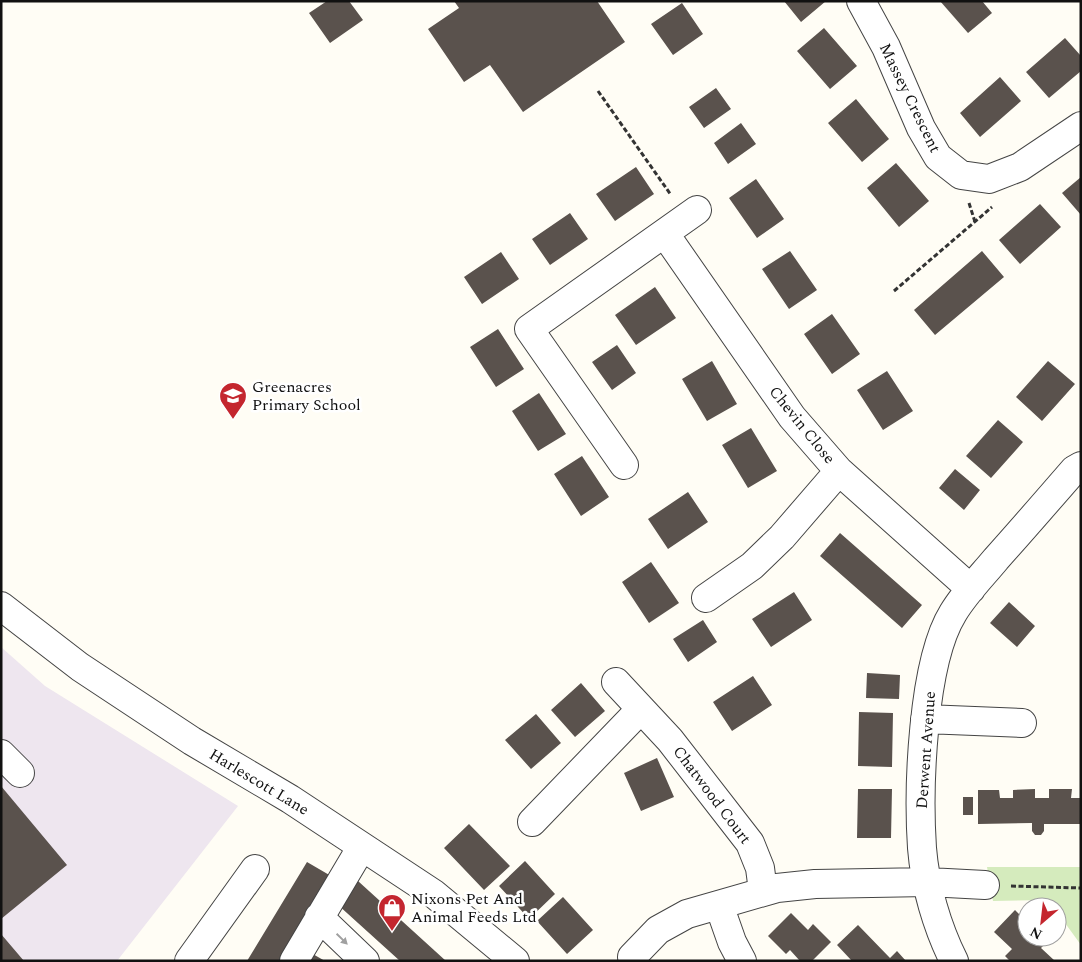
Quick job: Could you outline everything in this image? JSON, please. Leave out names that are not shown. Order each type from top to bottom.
[{"type":"street","name":"Massey Crescent","points":[[861,1],[886,47],[921,128],[938,157],[961,175],[989,179],[1020,167],[1081,126]]},
{"type":"street","points":[[624,465],[529,328],[692,214]]},
{"type":"street","name":"Chevin Close","points":[[664,234],[792,417],[840,471],[971,588]]},
{"type":"street","name":"Derwent Avenue","points":[[954,961],[936,914],[922,849],[921,794],[925,719],[933,671],[941,642],[952,614],[971,588],[1074,470],[1081,466]]},
{"type":"street","points":[[706,598],[752,566],[770,549],[840,471]]},
{"type":"street","name":"Harlescott Lane","points":[[1,606],[88,672],[192,742],[290,799],[361,848],[434,894],[515,961]]},
{"type":"street","name":"Chatwood Court","points":[[616,682],[670,740],[750,843],[760,868],[763,891]]},
{"type":"street","points":[[532,822],[641,709]]},
{"type":"street","points":[[925,719],[1022,723]]},
{"type":"street","points":[[294,961],[361,848]]},
{"type":"street","points":[[189,961],[255,869]]},
{"type":"street","points":[[632,957],[658,930],[687,914],[763,891],[815,884],[928,882],[985,885]]},
{"type":"street","points":[[719,904],[732,942],[742,961]]},
{"type":"street","points":[[320,917],[365,961]]},
{"type":"path","points":[[598,91],[692,214]]},
{"type":"path","points":[[894,291],[997,203]]},
{"type":"path","points":[[985,885],[1081,888]]},
{"type":"shaded area","points":[[1,647],[45,686],[238,806],[117,961],[1,961]]},
{"type":"green space","points":[[987,867],[1081,867],[1081,945],[1067,926],[1067,897],[1017,897],[1017,901],[993,901]]},
{"type":"building","points":[[327,1],[349,1],[363,20],[330,43],[309,13]]},
{"type":"building","points":[[454,1],[597,1],[625,42],[523,112],[490,65],[464,82],[428,29],[459,8]]},
{"type":"building","points":[[784,1],[826,1],[801,22]]},
{"type":"building","points":[[940,1],[982,1],[992,13],[968,33]]},
{"type":"building","points":[[682,3],[703,34],[673,55],[651,24]]},
{"type":"building","points":[[824,28],[857,66],[830,89],[797,51]]},
{"type":"building","points":[[1065,38],[1081,56],[1081,71],[1049,98],[1026,72]]},
{"type":"building","points":[[1000,77],[1021,101],[980,137],[960,113]]},
{"type":"building","points":[[716,88],[731,109],[704,128],[689,107]]},
{"type":"building","points":[[856,99],[889,139],[862,162],[828,123]]},
{"type":"building","points":[[741,123],[756,144],[728,164],[714,143]]},
{"type":"building","points":[[896,163],[929,201],[899,227],[867,188]]},
{"type":"building","points":[[636,167],[654,194],[615,221],[596,194]]},
{"type":"building","points":[[1081,177],[1081,215],[1062,193]]},
{"type":"building","points":[[756,179],[784,219],[757,238],[729,198]]},
{"type":"building","points":[[1040,204],[1061,227],[1020,264],[999,240]]},
{"type":"building","points":[[570,213],[588,239],[550,265],[532,239]]},
{"type":"building","points":[[790,251],[817,290],[789,309],[762,269]]},
{"type":"building","points":[[982,251],[1004,277],[935,335],[914,310]]},
{"type":"building","points":[[501,252],[519,279],[482,304],[464,277]]},
{"type":"building","points":[[655,287],[676,318],[636,345],[615,315]]},
{"type":"building","points":[[832,314],[860,354],[832,374],[804,334]]},
{"type":"building","points":[[498,329],[524,369],[496,387],[470,347]]},
{"type":"building","points":[[617,345],[636,373],[612,390],[592,362]]},
{"type":"building","points":[[712,361],[737,404],[707,421],[682,379]]},
{"type":"building","points":[[1048,361],[1075,384],[1042,421],[1016,397]]},
{"type":"building","points":[[887,371],[913,411],[883,430],[857,390]]},
{"type":"building","points":[[539,393],[566,434],[538,451],[512,411]]},
{"type":"building","points":[[998,420],[1023,442],[991,478],[966,456]]},
{"type":"building","points":[[751,428],[777,471],[748,488],[722,445]]},
{"type":"building","points":[[582,456],[609,497],[581,516],[554,474]]},
{"type":"building","points":[[955,469],[980,490],[964,510],[939,488]]},
{"type":"building","points":[[688,492],[708,522],[668,549],[648,519]]},
{"type":"building","points":[[840,533],[922,605],[902,628],[820,556]]},
{"type":"building","points":[[651,562],[679,603],[649,623],[622,582]]},
{"type":"building","points":[[794,592],[812,620],[771,647],[752,619]]},
{"type":"building","points":[[1009,602],[1035,626],[1017,647],[990,623]]},
{"type":"building","points":[[703,620],[717,642],[688,662],[673,639]]},
{"type":"building","points":[[867,673],[900,675],[899,699],[866,698]]},
{"type":"building","points":[[753,676],[772,705],[732,731],[713,702]]},
{"type":"building","points":[[581,683],[605,711],[575,737],[551,710]]},
{"type":"building","points":[[859,712],[893,713],[892,767],[858,766]]},
{"type":"building","points":[[536,714],[561,743],[531,769],[505,740]]},
{"type":"building","points":[[657,758],[674,797],[641,811],[624,773]]},
{"type":"building","points":[[1,786],[67,865],[1,919]]},
{"type":"building","points":[[858,789],[892,789],[891,838],[857,838]]},
{"type":"building","points":[[1035,789],[1035,798],[1049,798],[1049,789],[1072,789],[1071,798],[1081,798],[1081,824],[1044,824],[1044,831],[1041,835],[1035,835],[1032,831],[1032,823],[978,824],[978,790],[999,790],[1000,798],[1013,798],[1013,790]]},
{"type":"building","points":[[963,797],[973,797],[973,815],[963,815]]},
{"type":"building","points":[[469,824],[510,866],[484,890],[444,848]]},
{"type":"building","points":[[525,861],[555,894],[529,919],[499,886]]},
{"type":"building","points":[[307,862],[331,876],[280,961],[247,961]]},
{"type":"building","name":"Nixons Pet And Animal Feeds Ltd","points":[[358,881],[446,961],[400,961],[337,904]]},
{"type":"building","points":[[563,897],[593,930],[567,954],[537,921]]},
{"type":"building","points":[[1015,910],[1017,912],[1017,947],[1042,947],[1055,961],[1010,961],[1005,956],[1012,949],[994,932]]},
{"type":"building","points":[[791,913],[808,930],[813,924],[831,942],[812,961],[800,961],[790,950],[786,954],[768,936]]},
{"type":"building","points":[[858,925],[890,958],[897,951],[906,961],[852,961],[837,945]]},
{"type":"building","points":[[1,934],[24,961],[1,961]]},
{"type":"building","points":[[311,953],[325,961],[306,961]]},
{"type":"place","name":"Greenacres Primary School","points":[[233,420]]},
{"type":"place","name":"Nixons Pet And Animal Feeds Ltd","points":[[392,932]]}]
